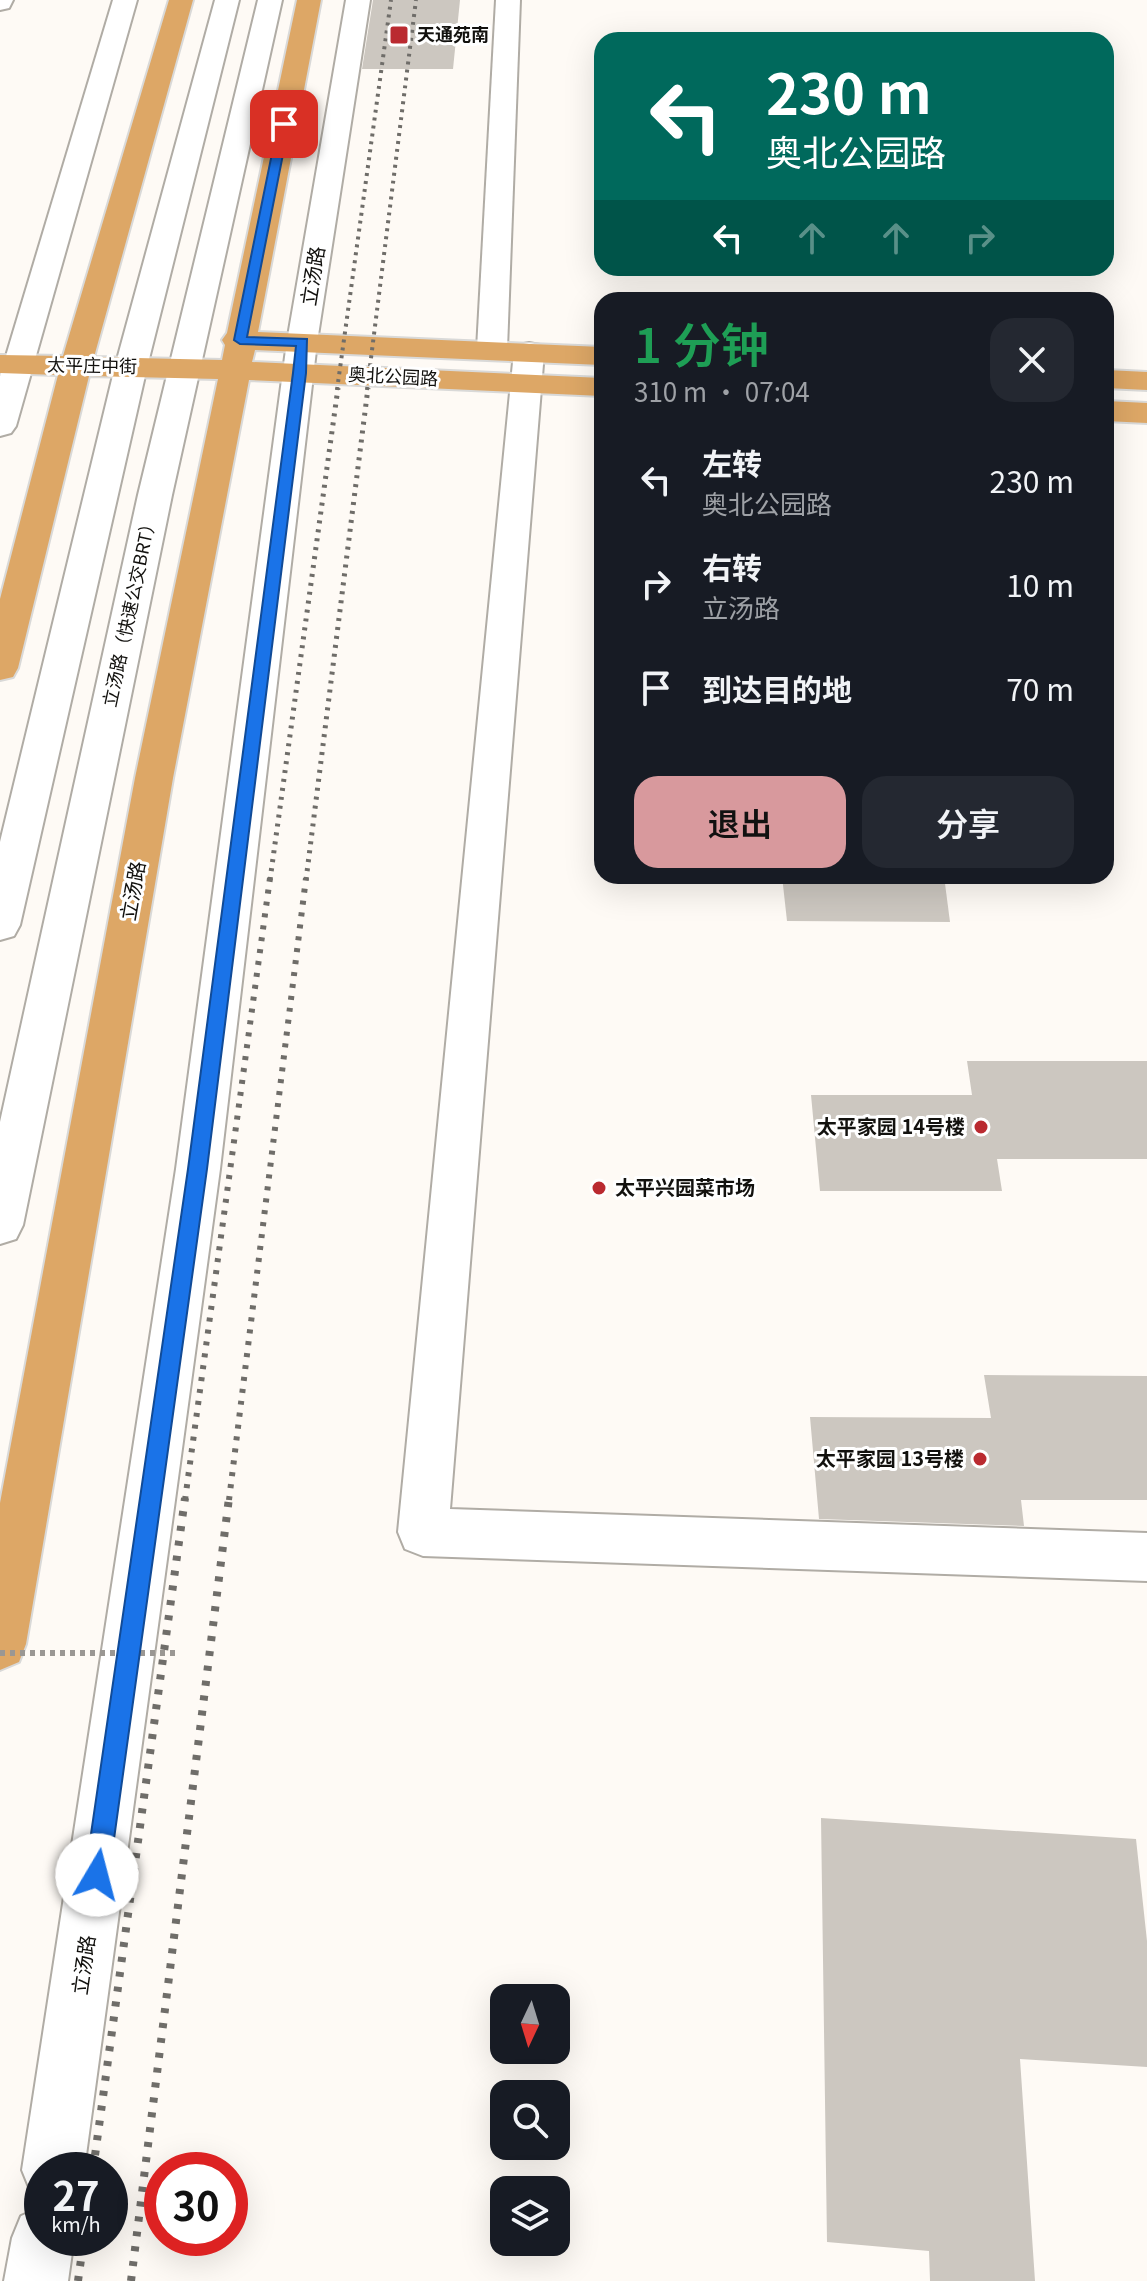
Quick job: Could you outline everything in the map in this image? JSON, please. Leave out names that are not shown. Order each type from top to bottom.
[{"type":"main road","points":[[0,668],[81,351],[181,0]]},
{"type":"main road","name":"立汤路","points":[[0,1644],[154,778],[309,0]]},
{"type":"main road","name":"太平庄中街","points":[[12,350],[188,354]]},
{"type":"main road","name":"奥北公园路","points":[[188,354],[516,361],[594,356]]},
{"type":"main road","name":"奥北公园路","points":[[516,361],[594,385]]},
{"type":"main road","points":[[1114,379],[1147,381]]},
{"type":"main road","points":[[1114,411],[1147,413]]},
{"type":"street","points":[[0,426],[12,350],[125,0]]},
{"type":"street","points":[[0,925],[134,352],[227,0]]},
{"type":"street","name":"立汤路（快速公交BRT）","points":[[0,1225],[188,354],[270,0]]},
{"type":"street","name":"立汤路","points":[[56,2152],[198,1169],[301,357],[358,0]]},
{"type":"street","points":[[508,0],[516,361],[423,1532],[1147,1557]]},
{"type":"street","points":[[36,2281],[40,2256]]},
{"type":"path","points":[[0,1653],[180,1653]]},
{"type":"building","name":"天通苑南","points":[[373,0],[460,0],[453,69],[362,69]]},
{"type":"building","points":[[783,884],[945,884],[950,922],[787,921]]},
{"type":"building","name":"太平家园 14号楼","points":[[967,1061],[1147,1061],[1147,1159],[997,1159],[1002,1191],[820,1191],[811,1095],[972,1095]]},
{"type":"building","name":"太平家园 13号楼","points":[[984,1375],[1147,1376],[1147,1500],[1021,1500],[1024,1526],[819,1519],[810,1417],[991,1418]]},
{"type":"building","points":[[821,1818],[1136,1839],[1147,1941],[1147,2067],[1020,2059],[1035,2281],[930,2281],[929,2251],[827,2242]]},
{"type":"railway","points":[[337,390],[391,0]]},
{"type":"railway","points":[[367,390],[416,0]]},
{"type":"railway","points":[[270,880],[338,388]]},
{"type":"railway","points":[[306,880],[368,388]]},
{"type":"railway","points":[[185,1500],[270,878]]},
{"type":"railway","points":[[229,1500],[306,878]]},
{"type":"railway","points":[[95,2152],[185,1498]]},
{"type":"railway","points":[[131,2281],[229,1498]]},
{"type":"railway","points":[[78,2281],[81,2256]]},
{"type":"place","name":"天通苑南","points":[[399,35]]},
{"type":"place","name":"太平家园 14号楼","points":[[981,1127]]},
{"type":"place","name":"太平兴园菜市场","points":[[599,1188]]},
{"type":"place","name":"太平家园 13号楼","points":[[980,1459]]},
{"type":"route","points":[[97,1875],[198,1169],[300,373],[302,342],[240,340],[284,124]]}]
